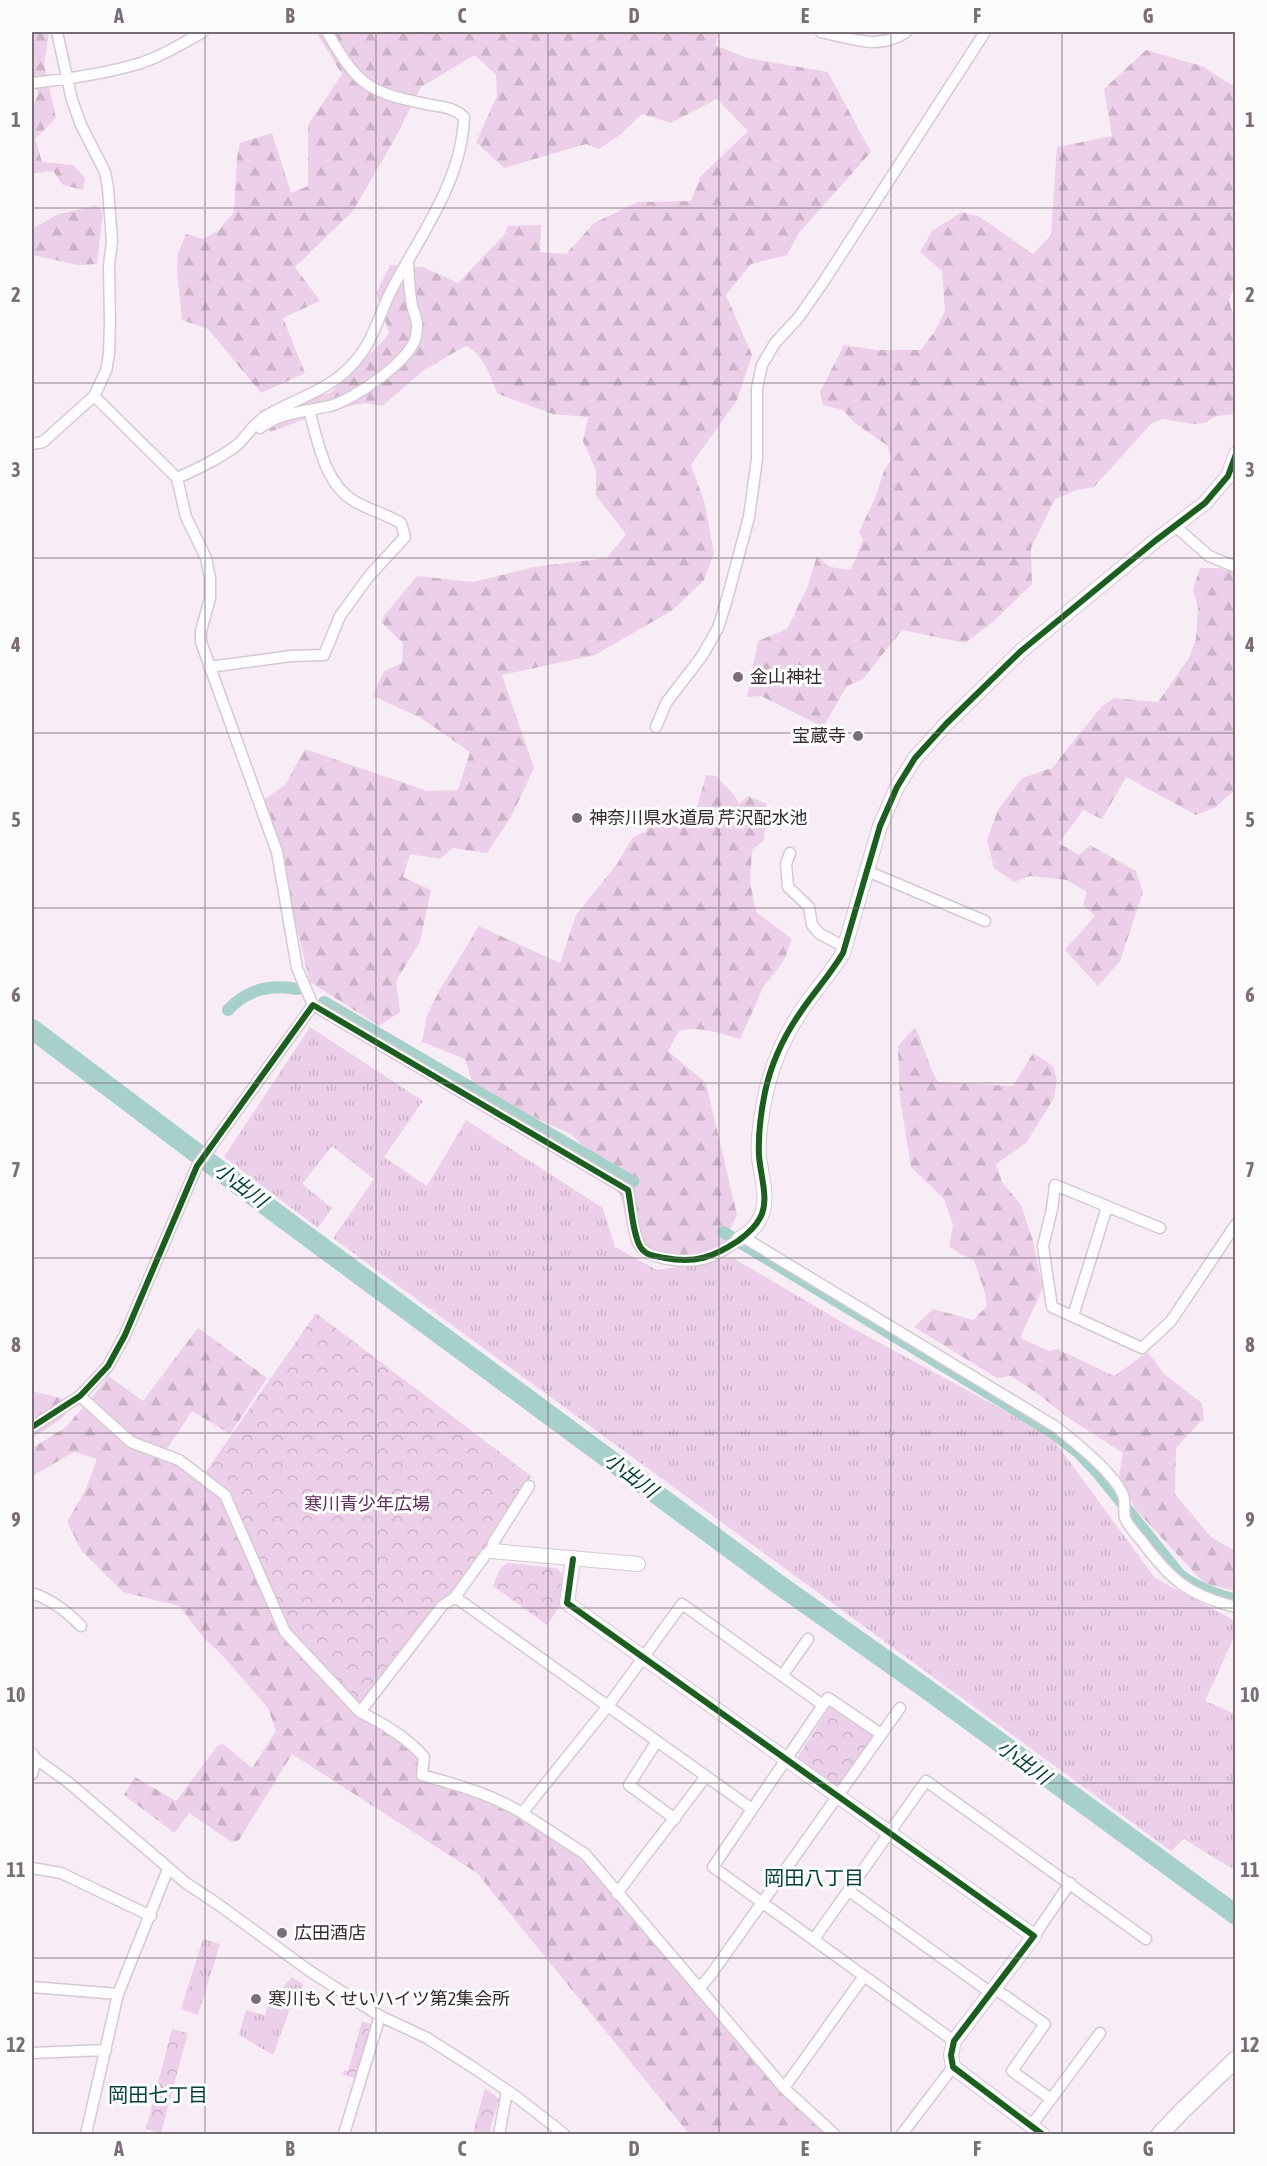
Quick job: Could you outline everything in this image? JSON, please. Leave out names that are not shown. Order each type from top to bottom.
[{"type":"main road","points":[[1160,2134],[1236,2059]]},
{"type":"street","points":[[32,444],[42,442],[94,396],[106,371],[109,354],[109,266],[112,241],[108,188],[105,172],[81,124],[67,79],[57,32]]},
{"type":"street","points":[[32,83],[79,79],[141,63],[203,32]]},
{"type":"street","points":[[238,444],[264,417],[309,395],[347,371],[361,355],[373,336],[390,294],[442,198],[456,163],[463,134],[464,117],[456,110],[394,97],[381,93],[363,82],[346,64],[327,32]]},
{"type":"street","points":[[821,32],[866,42],[894,39],[906,32]]},
{"type":"street","points":[[656,727],[666,703],[702,656],[718,628],[727,599],[749,517],[757,459],[757,388],[762,365],[775,343],[800,317],[985,32]]},
{"type":"street","points":[[177,478],[197,470],[265,425],[283,417],[350,399],[367,388],[410,351],[415,342],[417,317],[412,307],[408,263]]},
{"type":"street","points":[[94,396],[177,478],[186,517],[206,558],[210,578],[210,598],[201,631],[201,642],[277,852],[297,968],[314,1005],[628,1190],[638,1243],[648,1254],[678,1260],[703,1259],[723,1252],[757,1225],[762,1215],[764,1202],[759,1154],[760,1122],[765,1090],[774,1061],[800,1012],[832,971],[845,947],[880,826],[897,787],[915,758],[938,732],[1022,651],[1205,503],[1228,476],[1236,454]]},
{"type":"street","points":[[209,667],[291,656],[324,655],[340,616],[369,576],[405,537],[401,523],[354,501],[338,488],[324,460],[309,410]]},
{"type":"street","points":[[1175,526],[1209,556],[1236,567]]},
{"type":"street","points":[[790,853],[786,864],[788,887],[809,907],[812,925],[820,934],[845,947]]},
{"type":"street","points":[[867,871],[985,921]]},
{"type":"street","points":[[32,1427],[80,1396],[108,1366],[117,1352],[197,1166],[314,1005]]},
{"type":"street","points":[[1160,1228],[1055,1185],[1043,1246],[1052,1307],[1142,1348],[1171,1321],[1236,1224]]},
{"type":"street","points":[[1073,1316],[1107,1207]]},
{"type":"street","points":[[739,1240],[1056,1427],[1106,1471],[1123,1494],[1125,1519],[1175,1580],[1191,1592],[1206,1599],[1236,1607]]},
{"type":"street","points":[[80,1396],[131,1442],[179,1460],[225,1495],[285,1632],[360,1712],[387,1726],[414,1746],[424,1757],[422,1775],[470,1789],[503,1802],[585,1854],[784,2088],[834,2134]]},
{"type":"street","points":[[492,1551],[493,1543],[529,1486]]},
{"type":"street","points":[[360,1712],[442,1606],[455,1597],[486,1554],[492,1551],[638,1564]]},
{"type":"street","points":[[573,1559],[567,1603],[1034,1936]]},
{"type":"street","points":[[32,1593],[55,1603],[68,1612],[81,1626]]},
{"type":"street","points":[[455,1597],[752,1809]]},
{"type":"street","points":[[522,1813],[608,1706],[682,1604],[823,1705]]},
{"type":"street","points":[[783,1676],[808,1639]]},
{"type":"street","points":[[881,1734],[828,1698],[713,1867],[954,2041]]},
{"type":"street","points":[[699,1988],[710,1976],[900,1708]]},
{"type":"street","points":[[657,1741],[629,1785],[675,1819]]},
{"type":"street","points":[[32,1774],[34,1756]]},
{"type":"street","points":[[34,1756],[86,1797],[168,1869],[311,1972],[380,2016],[427,2038],[477,2070],[564,2134]]},
{"type":"street","points":[[617,1894],[652,1844],[675,1819],[706,1776]]},
{"type":"street","points":[[814,1939],[926,1780],[1146,1939]]},
{"type":"street","points":[[32,1868],[62,1873],[151,1916]]},
{"type":"street","points":[[86,2134],[118,1995],[168,1869]]},
{"type":"street","points":[[1070,1883],[1034,1936],[954,2041],[951,2055],[953,2067],[1037,2130],[1051,2099],[1100,2033]]},
{"type":"street","points":[[849,1891],[1045,2024],[1012,2070],[1051,2099]]},
{"type":"street","points":[[784,2088],[864,1976]]},
{"type":"street","points":[[32,1987],[118,1995]]},
{"type":"street","points":[[344,2134],[380,2016]]},
{"type":"street","points":[[32,2053],[106,2050]]},
{"type":"street","points":[[902,2134],[953,2067]]},
{"type":"street","points":[[499,2134],[507,2092]]},
{"type":"green space","points":[[32,32],[49,32],[44,64],[56,118],[35,139],[42,162],[73,165],[85,178],[83,190],[63,185],[53,171],[32,174],[32,111],[38,93],[32,81]]},
{"type":"green space","points":[[316,32],[721,32],[715,45],[747,58],[828,72],[871,152],[799,233],[787,255],[751,264],[726,295],[752,355],[737,400],[691,465],[705,504],[714,554],[704,580],[673,610],[595,655],[502,675],[534,768],[511,817],[487,853],[453,848],[440,859],[410,854],[403,877],[431,890],[420,942],[396,981],[400,1012],[379,1026],[310,982],[265,799],[285,785],[305,749],[427,791],[458,790],[470,752],[421,718],[373,696],[384,671],[402,663],[403,643],[381,622],[384,616],[417,576],[473,582],[534,567],[607,558],[626,534],[596,496],[596,470],[583,441],[588,417],[553,414],[498,394],[481,359],[465,346],[423,371],[382,406],[364,403],[327,411],[270,432],[259,410],[330,393],[385,339],[389,332],[376,293],[390,265],[423,267],[458,283],[504,235],[508,226],[541,225],[540,252],[566,254],[594,223],[638,202],[691,201],[700,177],[748,131],[717,99],[671,123],[642,114],[620,135],[599,149],[586,144],[504,168],[476,142],[497,96],[496,75],[475,55],[421,87],[392,144],[353,211],[295,267],[320,301],[283,318],[305,373],[261,393],[208,329],[182,320],[177,271],[178,253],[186,234],[203,239],[218,231],[234,212],[240,143],[272,133],[291,193],[308,186],[308,125],[342,74]]},
{"type":"green space","points":[[1146,50],[1202,66],[1235,87],[1236,283],[1229,300],[1235,322],[1235,414],[1216,416],[1205,423],[1193,424],[1163,419],[1152,423],[1094,487],[1077,490],[1055,499],[1031,548],[1032,584],[993,622],[965,643],[902,630],[863,679],[847,686],[823,727],[761,696],[747,697],[758,641],[787,629],[807,588],[817,556],[830,567],[851,570],[863,540],[859,532],[891,459],[888,446],[855,423],[843,410],[823,405],[820,392],[844,345],[876,350],[921,350],[935,331],[945,311],[942,271],[920,252],[932,231],[962,212],[980,217],[1033,254],[1051,235],[1057,147],[1112,136],[1104,89]]},
{"type":"green space","points":[[95,206],[103,211],[97,264],[78,265],[32,255],[33,228],[59,214]]},
{"type":"green space","points":[[1200,568],[1219,568],[1235,572],[1235,790],[1216,807],[1196,815],[1126,777],[1102,819],[1083,810],[1059,843],[1079,855],[1090,845],[1136,871],[1143,892],[1120,961],[1098,986],[1065,950],[1095,916],[1083,905],[1087,892],[1067,880],[1030,876],[1014,882],[994,868],[987,840],[998,810],[1022,778],[1052,768],[1102,706],[1114,698],[1158,702],[1189,658],[1196,639],[1198,607],[1193,590]]},
{"type":"green space","points":[[706,775],[716,776],[734,795],[739,804],[748,796],[767,804],[764,840],[752,850],[750,882],[756,912],[792,939],[784,960],[763,988],[740,1039],[709,1030],[686,1029],[679,1031],[668,1051],[706,1083],[737,1215],[720,1249],[691,1255],[654,1251],[632,1241],[620,1194],[592,1161],[585,1148],[571,1134],[473,1085],[465,1059],[422,1042],[427,1015],[479,926],[560,963],[576,915],[617,864],[633,837],[645,832],[652,821],[678,824],[695,814]]},
{"type":"green space","points":[[310,1027],[423,1101],[384,1157],[427,1186],[466,1120],[603,1208],[615,1247],[657,1270],[733,1258],[847,1325],[1050,1435],[1155,1578],[1235,1621],[1235,1635],[1205,1701],[1235,1714],[1236,1861],[1231,1868],[1184,1839],[1171,1851],[333,1238],[374,1179],[332,1146],[302,1184],[332,1208],[318,1228],[224,1157]]},
{"type":"green space","points":[[915,1027],[938,1082],[1013,1086],[1033,1053],[1053,1066],[1057,1080],[1054,1098],[1026,1143],[996,1164],[1002,1182],[1021,1205],[1033,1241],[1043,1288],[1020,1338],[1049,1351],[1057,1349],[1114,1376],[1148,1352],[1164,1374],[1202,1403],[1204,1421],[1200,1422],[1176,1448],[1175,1494],[1211,1537],[1235,1551],[1235,1591],[1204,1583],[1136,1510],[1119,1475],[1123,1453],[1070,1419],[1011,1376],[997,1378],[914,1327],[933,1309],[973,1320],[987,1306],[974,1260],[949,1246],[953,1225],[944,1199],[911,1167],[900,1098],[898,1046]]},
{"type":"green space","name":"寒川青少年広場","points":[[316,1313],[531,1476],[477,1561],[452,1591],[439,1602],[359,1705],[290,1630],[228,1491],[205,1473]]},
{"type":"green space","points":[[198,1328],[267,1378],[230,1434],[192,1411],[166,1450],[132,1439],[89,1402],[108,1376],[143,1401]]},
{"type":"green space","points":[[32,1391],[76,1402],[60,1420],[32,1438]]},
{"type":"green space","points":[[83,1407],[129,1445],[178,1463],[222,1498],[358,1715],[413,1750],[420,1758],[419,1777],[502,1806],[582,1858],[828,2134],[689,2134],[477,1873],[292,1754],[239,1840],[235,1842],[230,1841],[189,1813],[173,1832],[124,1795],[135,1777],[176,1801],[218,1745],[223,1744],[252,1768],[276,1731],[268,1708],[223,1656],[204,1638],[179,1606],[123,1592],[82,1551],[67,1522],[86,1489],[97,1459],[74,1452],[36,1474],[32,1481],[32,1448],[66,1427]]},
{"type":"green space","points":[[507,1563],[556,1568],[564,1575],[561,1604],[547,1625],[493,1586],[500,1569]]},
{"type":"green space","points":[[831,1705],[874,1735],[837,1789],[797,1758]]},
{"type":"green space","points":[[203,1939],[220,1944],[198,2015],[181,2009]]},
{"type":"green space","points":[[292,1977],[303,1984],[296,2008],[291,2006],[273,2055],[239,2035],[246,2010],[265,2015],[272,1993],[277,1994]]},
{"type":"green space","points":[[362,2021],[374,2025],[359,2079],[343,2075],[344,2070],[348,2071]]},
{"type":"green space","points":[[172,2029],[188,2033],[161,2133],[146,2129]]},
{"type":"green space","points":[[485,2088],[499,2099],[489,2134],[473,2132]]},
{"type":"waterway","points":[[228,1010],[243,997],[260,990],[278,987],[298,989]]},
{"type":"waterway","points":[[324,1002],[633,1182]]},
{"type":"waterway","name":"小出川","points":[[32,1029],[288,1222],[778,1584],[928,1690],[1236,1915]]},
{"type":"waterway","points":[[723,1232],[1052,1432],[1079,1453],[1097,1472],[1180,1575],[1206,1590],[1236,1600]]},
{"type":"cycle path","points":[[32,1427],[80,1396],[108,1366],[125,1335],[197,1166],[313,1005],[628,1190],[636,1236],[643,1251],[655,1256],[686,1260],[712,1255],[738,1241],[753,1228],[763,1211],[764,1187],[759,1140],[764,1100],[771,1071],[783,1041],[794,1022],[843,953],[880,826],[897,787],[915,758],[946,724],[1021,651],[1205,503],[1228,476],[1236,454]]},
{"type":"cycle path","points":[[573,1559],[567,1603],[1034,1936],[954,2041],[951,2055],[953,2067],[1042,2134]]},
{"type":"place","name":"金山神社","points":[[738,677]]},
{"type":"place","name":"宝蔵寺","points":[[858,736]]},
{"type":"place","name":"神奈川県水道局 芹沢配水池","points":[[577,818]]},
{"type":"place","name":"広田酒店","points":[[282,1933]]},
{"type":"place","name":"寒川もくせいハイツ第2集会所","points":[[256,1999]]},
{"type":"district","name":"岡田八丁目","points":[[814,1878]]},
{"type":"district","name":"岡田七丁目","points":[[158,2095]]}]
